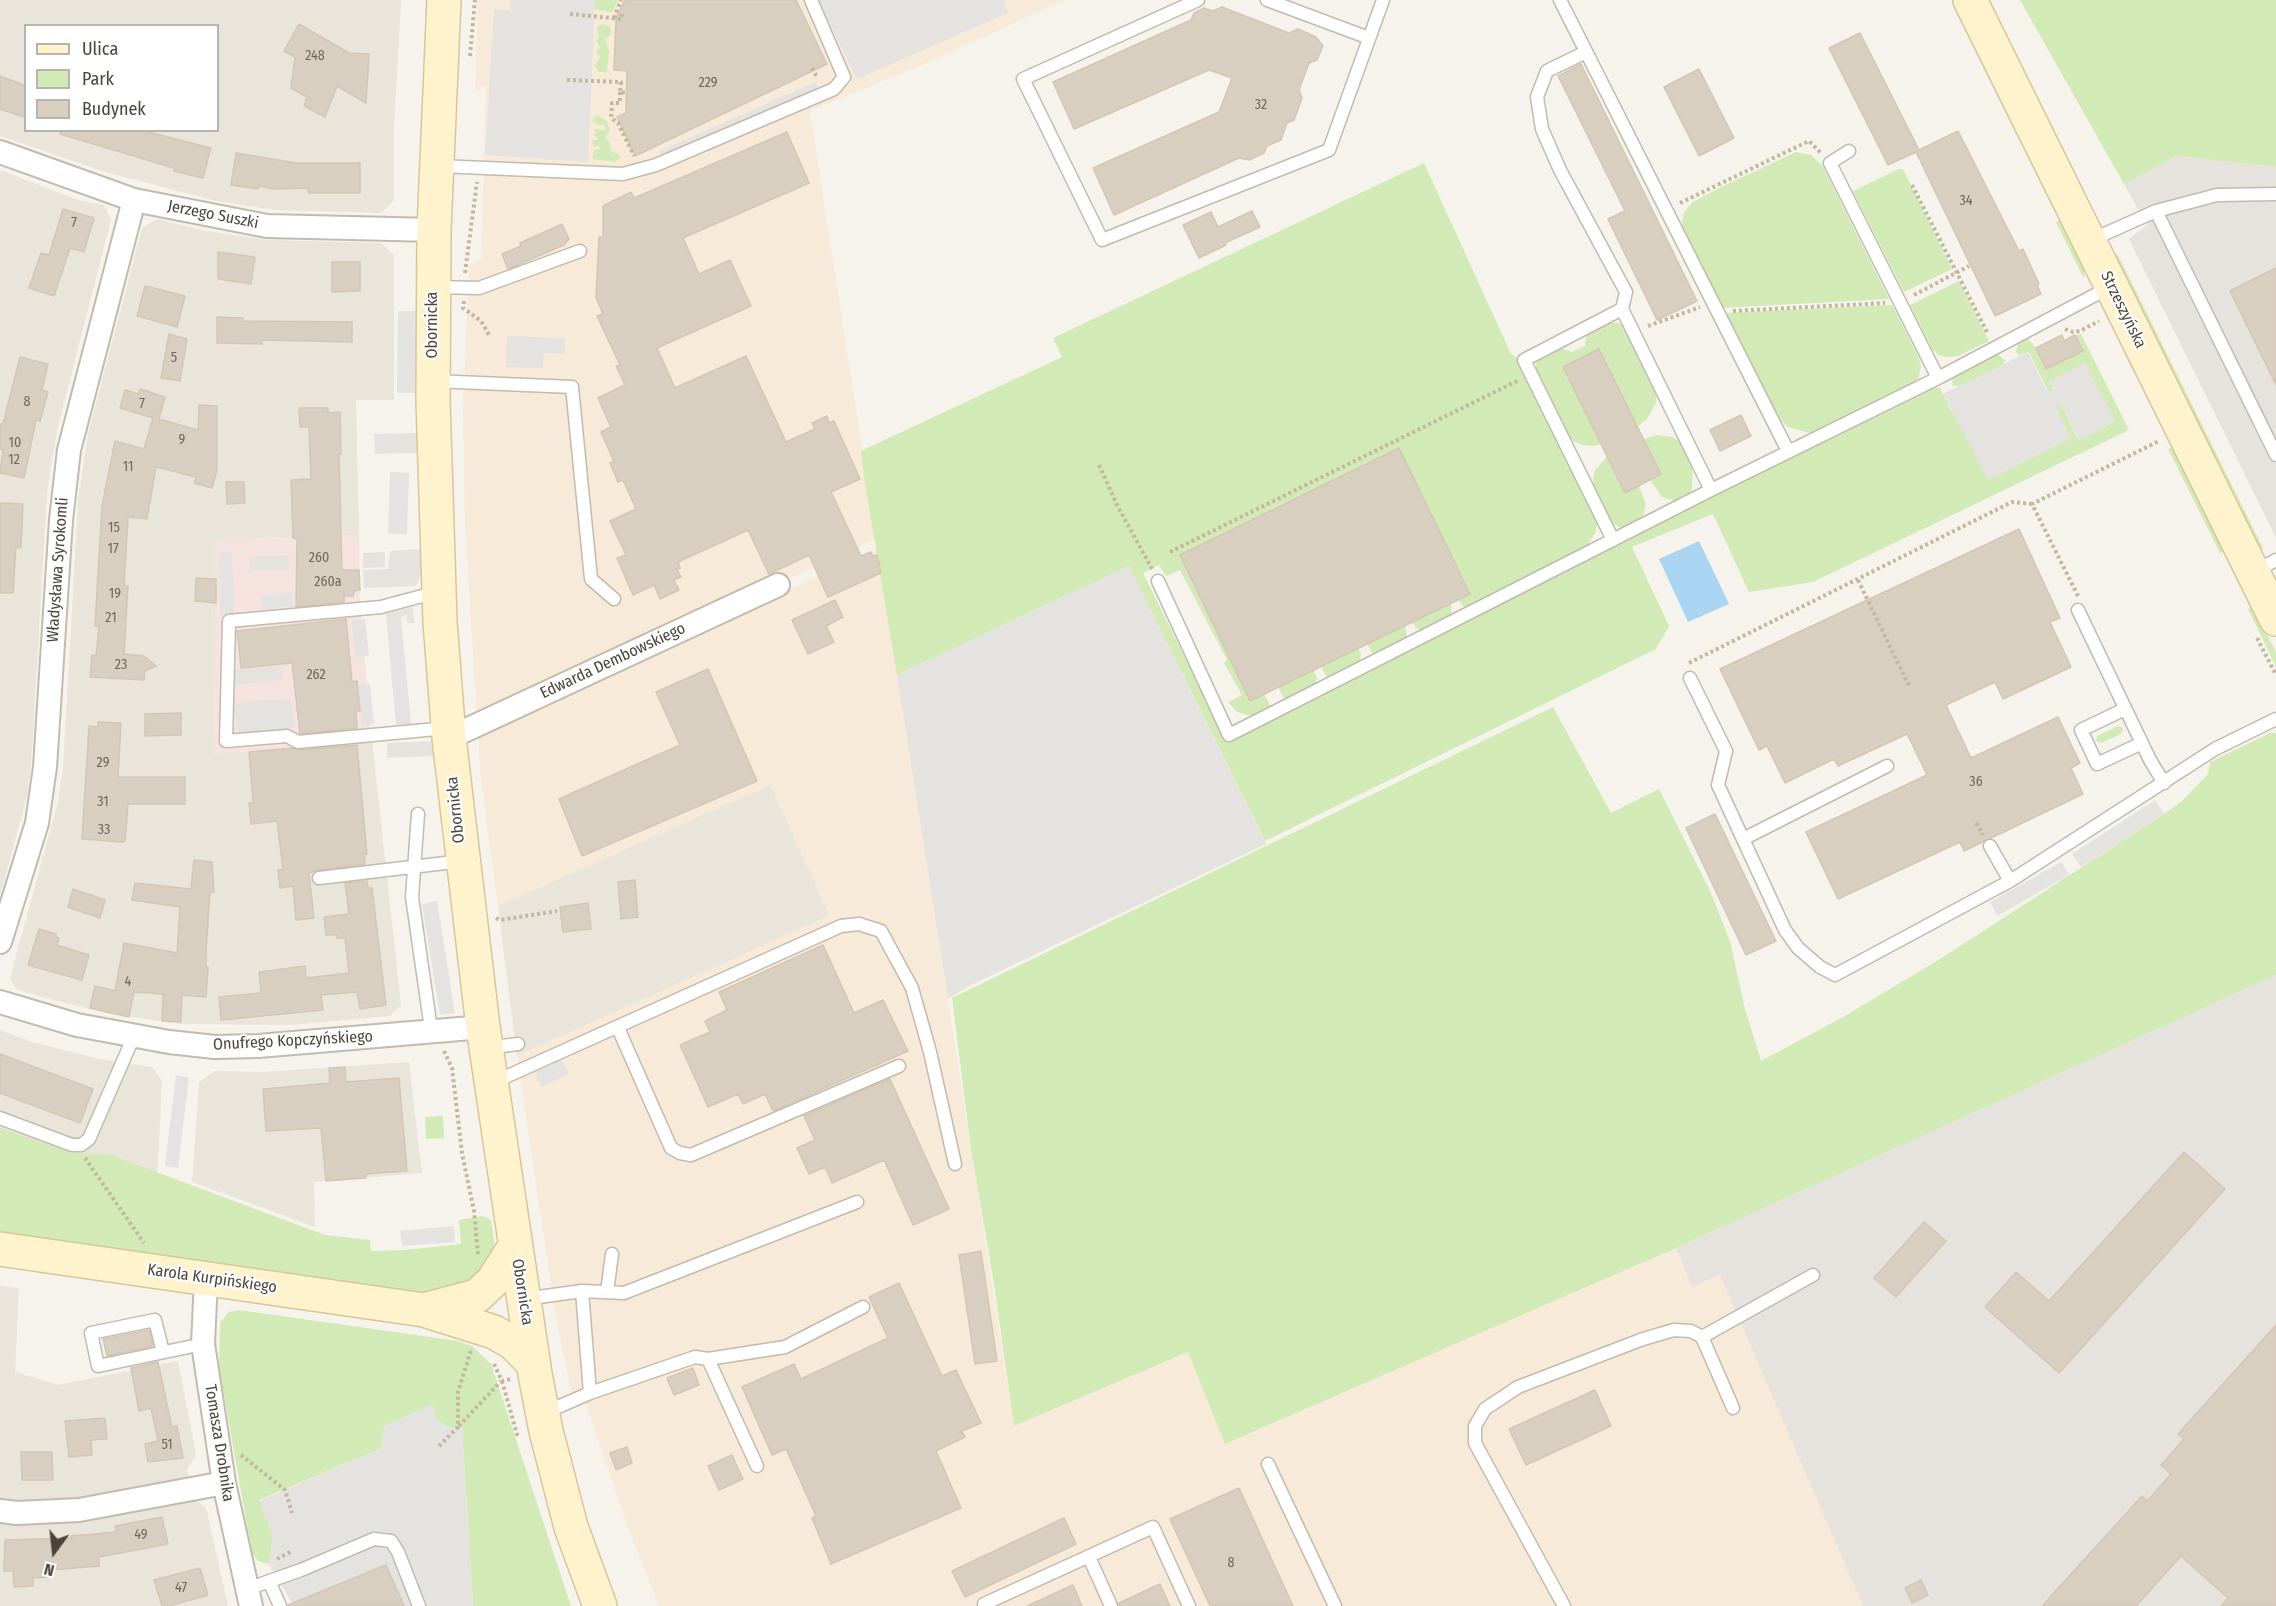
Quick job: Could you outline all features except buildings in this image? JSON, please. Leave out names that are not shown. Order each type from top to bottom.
[{"type":"main road","name":"Obornicka","points":[[444,0],[434,230],[433,380],[438,592],[448,733],[462,861],[496,1040],[491,1084],[534,1368],[571,1527],[600,1606]]},
{"type":"main road","name":"Strzeszyńska","points":[[1970,0],[2111,286],[2264,566],[2276,620]]},
{"type":"main road","points":[[477,1296],[493,1281],[515,1246]]},
{"type":"main road","name":"Karola Kurpińskiego","points":[[0,1249],[424,1310],[471,1326],[480,1335],[513,1344],[534,1368]]},
{"type":"main road","name":"Karola Kurpińskiego","points":[[424,1310],[477,1296],[523,1299]]},
{"type":"main road","points":[[480,1335],[523,1299]]},
{"type":"street","name":"Jerzego Suszki","points":[[0,152],[134,200],[267,226],[434,230]]},
{"type":"street","name":"Władysława Syrokomli","points":[[0,942],[37,823],[45,767],[61,520],[69,450],[134,200]]},
{"type":"street","name":"Edwarda Dembowskiego","points":[[448,733],[778,585]]},
{"type":"street","name":"Onufrego Kopczyńskiego","points":[[0,1002],[77,1025],[169,1042],[215,1047],[258,1046],[432,1027],[496,1040]]},
{"type":"street","name":"Tomasza Drobnika","points":[[206,1279],[203,1344],[224,1483],[249,1598]]},
{"type":"street","points":[[0,1511],[17,1513],[79,1510],[224,1483]]},
{"type":"lane","points":[[436,165],[623,174],[656,165],[834,89],[844,77],[811,0]]},
{"type":"lane","points":[[1198,0],[1023,79],[1102,240],[1329,150],[1383,0]]},
{"type":"lane","points":[[1267,0],[1370,38]]},
{"type":"lane","points":[[1560,0],[1788,451]]},
{"type":"lane","points":[[1586,52],[1547,71],[1537,98],[1542,129],[1560,170],[1626,292],[1622,309],[1711,490]]},
{"type":"lane","points":[[1849,151],[1830,162],[1938,378]]},
{"type":"lane","points":[[2089,241],[2156,211],[2217,195],[2276,194]]},
{"type":"lane","points":[[2156,211],[2276,455]]},
{"type":"lane","points":[[434,287],[479,288],[580,251]]},
{"type":"lane","points":[[1158,581],[1229,735],[1788,451],[1816,440],[1938,378],[2111,286]]},
{"type":"lane","points":[[1612,540],[1524,360],[1622,309]]},
{"type":"lane","points":[[433,380],[572,387],[591,579],[614,600]]},
{"type":"lane","points":[[438,592],[381,608],[230,621],[226,741],[287,736],[298,742],[391,733],[448,733]]},
{"type":"lane","points":[[2078,610],[2142,743],[2164,783]]},
{"type":"lane","points":[[1690,678],[1726,751],[1718,785],[1785,930],[1798,948],[1820,967],[1835,975],[2010,880],[2215,749],[2276,719]]},
{"type":"lane","points":[[2126,709],[2081,730],[2097,764],[2142,743]]},
{"type":"lane","points":[[1743,839],[1887,766]]},
{"type":"lane","points":[[418,814],[412,897],[432,1027]]},
{"type":"lane","points":[[1990,846],[2010,880]]},
{"type":"lane","points":[[319,878],[462,861]]},
{"type":"lane","points":[[491,1084],[841,926],[859,924],[881,931],[912,988],[930,1052],[955,1164]]},
{"type":"lane","points":[[618,1028],[671,1148],[691,1155],[899,1066]]},
{"type":"lane","points":[[0,1118],[72,1145],[81,1146],[89,1139],[134,1036]]},
{"type":"lane","points":[[523,1299],[582,1291],[624,1293],[856,1202]]},
{"type":"lane","points":[[607,1292],[612,1254]]},
{"type":"lane","points":[[1702,1336],[1813,1275]]},
{"type":"lane","points":[[582,1291],[591,1393]]},
{"type":"lane","points":[[543,1413],[591,1393],[695,1356],[708,1359],[784,1347],[863,1307]]},
{"type":"lane","points":[[163,1352],[155,1320],[91,1332],[98,1366],[203,1344]]},
{"type":"lane","points":[[1564,1606],[1475,1443],[1475,1426],[1485,1408],[1518,1387],[1643,1339],[1674,1330],[1691,1331],[1702,1336],[1733,1408]]},
{"type":"lane","points":[[708,1359],[757,1466]]},
{"type":"lane","points":[[1269,1464],[1335,1606]]},
{"type":"lane","points":[[986,1606],[984,1604],[1153,1527],[1189,1606]]},
{"type":"lane","points":[[249,1598],[269,1581],[374,1539],[391,1541],[398,1552],[419,1606]]},
{"type":"lane","points":[[1089,1557],[1111,1606]]},
{"type":"lane","points":[[269,1581],[280,1606]]},
{"type":"path","points":[[614,18],[621,0]]},
{"type":"path","points":[[570,14],[621,20],[622,14]]},
{"type":"path","points":[[812,68],[817,77]]},
{"type":"path","points":[[567,80],[621,82],[620,104],[612,103],[611,118],[618,123],[636,160]]},
{"type":"path","points":[[620,92],[627,93]]},
{"type":"path","points":[[1666,210],[1809,141],[1830,162]]},
{"type":"path","points":[[1912,185],[1995,348]]},
{"type":"path","points":[[1633,331],[1715,307],[1900,303],[1969,266]]},
{"type":"path","points":[[2055,317],[2063,328],[2073,332],[2080,331],[2100,320]]},
{"type":"path","points":[[1170,552],[1531,374]]},
{"type":"path","points":[[1690,678],[1683,665],[2012,502],[2032,504],[2159,441]]},
{"type":"path","points":[[1100,465],[1117,505],[1158,581]]},
{"type":"path","points":[[2032,504],[2078,596],[2078,610]]},
{"type":"path","points":[[1858,580],[1910,688]]},
{"type":"path","points":[[491,917],[500,920],[557,911]]},
{"type":"path","points":[[432,1027],[452,1068],[462,1154],[474,1211],[477,1261]]},
{"type":"path","points":[[458,1427],[458,1392],[480,1335]]},
{"type":"path","points":[[494,1362],[501,1381]]},
{"type":"path","points":[[439,1446],[501,1381],[534,1368]]},
{"type":"path","points":[[240,1455],[285,1490],[292,1513]]},
{"type":"shaded area","points":[[0,0],[401,0],[394,126],[394,200],[381,213],[275,210],[216,201],[105,172],[0,136]]},
{"type":"shaded area","points":[[478,0],[1065,0],[929,62],[810,111],[876,539],[477,720],[465,525],[463,409],[469,265],[481,259],[486,86],[475,91]]},
{"type":"shaded area","points":[[508,0],[595,0],[588,162],[485,155],[494,9],[510,10],[511,1]]},
{"type":"shaded area","points":[[818,0],[1004,0],[1008,13],[857,79]]},
{"type":"shaded area","points":[[815,82],[818,89],[663,158],[660,151]]},
{"type":"shaded area","points":[[2176,156],[2276,167],[2276,538],[2129,239],[2147,225],[2124,184]]},
{"type":"shaded area","points":[[0,170],[78,200],[104,205],[111,220],[58,426],[52,460],[47,494],[31,765],[27,796],[0,896]]},
{"type":"shaded area","points":[[157,219],[206,231],[269,240],[381,243],[394,255],[394,400],[356,400],[359,535],[216,539],[214,754],[372,741],[401,1005],[390,1016],[289,1025],[181,1024],[110,1014],[42,997],[16,989],[10,978],[58,802],[63,769],[78,500],[88,434],[142,228]]},
{"type":"shaded area","points":[[398,311],[419,311],[415,393],[397,393]]},
{"type":"shaded area","points":[[507,336],[565,338],[565,354],[544,353],[543,368],[506,367]]},
{"type":"shaded area","points":[[2028,352],[2047,391],[2050,392],[2053,388],[2049,381],[2085,363],[2115,421],[2081,440],[2062,406],[2058,404],[2056,407],[2071,438],[1988,480],[1943,394]]},
{"type":"shaded area","points":[[418,433],[419,453],[375,454],[374,434]]},
{"type":"shaded area","points":[[390,472],[409,473],[407,534],[388,534]]},
{"type":"shaded area","points":[[359,535],[360,604],[372,741],[214,754],[216,539]]},
{"type":"shaded area","points":[[423,549],[423,569],[416,586],[364,588],[363,570],[388,569],[390,551]]},
{"type":"shaded area","points":[[878,549],[1014,1426],[1189,1352],[1226,1444],[1676,1248],[1692,1287],[1720,1275],[1863,1606],[659,1606],[629,1531],[585,1401],[574,1405],[556,1318],[517,1056],[830,915],[770,785],[498,906],[480,771],[478,729]]},
{"type":"shaded area","points":[[385,552],[385,567],[363,568],[363,553]]},
{"type":"shaded area","points":[[219,553],[232,553],[234,614],[220,614]]},
{"type":"shaded area","points":[[289,555],[289,570],[250,570],[250,556]]},
{"type":"shaded area","points":[[1129,566],[1266,844],[969,986],[948,999],[897,675]]},
{"type":"shaded area","points":[[292,593],[293,607],[261,609],[261,595]]},
{"type":"shaded area","points":[[412,607],[415,623],[408,623],[406,615],[401,617],[411,724],[396,725],[386,614]]},
{"type":"shaded area","points":[[365,619],[369,656],[355,657],[351,620]]},
{"type":"shaded area","points":[[281,666],[283,680],[234,685],[233,670]]},
{"type":"shaded area","points":[[370,684],[374,724],[362,725],[358,685]]},
{"type":"shaded area","points":[[291,698],[295,728],[239,733],[237,718],[233,719],[233,703]]},
{"type":"shaded area","points":[[433,741],[434,756],[387,758],[387,743]]},
{"type":"shaded area","points":[[770,784],[830,916],[517,1056],[498,906]]},
{"type":"shaded area","points":[[2155,800],[2164,814],[2081,867],[2072,854]]},
{"type":"shaded area","points":[[2061,862],[2069,875],[1997,916],[1990,902]]},
{"type":"shaded area","points":[[437,901],[455,1013],[440,1015],[422,904]]},
{"type":"shaded area","points":[[2276,975],[2276,1606],[1863,1606],[1720,1275],[1692,1287],[1676,1248]]},
{"type":"shaded area","points":[[0,1030],[32,1042],[99,1059],[152,1067],[162,1081],[157,1179],[0,1165]]},
{"type":"shaded area","points":[[562,1060],[569,1074],[541,1087],[535,1072]]},
{"type":"shaded area","points":[[409,1062],[422,1173],[314,1182],[315,1227],[192,1182],[199,1083],[214,1071],[263,1072]]},
{"type":"shaded area","points":[[176,1075],[189,1077],[178,1168],[165,1166]]},
{"type":"shaded area","points":[[454,1226],[455,1242],[402,1246],[400,1231]]},
{"type":"shaded area","points":[[0,1286],[19,1288],[15,1372],[58,1385],[178,1361],[196,1455],[187,1470],[194,1498],[206,1508],[228,1606],[0,1606]]},
{"type":"shaded area","points":[[432,1404],[437,1419],[447,1427],[462,1427],[473,1606],[404,1606],[386,1565],[292,1603],[269,1564],[273,1535],[259,1501],[380,1449],[384,1426]]},
{"type":"green space","points":[[595,0],[618,0],[612,12],[609,12],[594,9]]},
{"type":"green space","points":[[2020,0],[2276,0],[2276,167],[2176,156],[2124,184]]},
{"type":"green space","points":[[604,24],[610,27],[611,35],[605,39],[609,51],[607,72],[599,72],[595,66],[600,57],[596,51],[600,48],[596,40],[599,36],[597,26]]},
{"type":"green space","points":[[597,115],[607,122],[610,130],[605,138],[609,141],[611,151],[621,156],[615,162],[592,159],[594,150],[601,149],[598,145],[594,147],[593,145],[592,140],[598,138],[594,135],[596,133],[594,129],[606,130],[604,125],[596,124],[592,120]]},
{"type":"green space","points":[[1796,152],[1811,155],[1822,165],[1889,299],[1722,308],[1683,230],[1684,212],[1693,202],[1719,188]]},
{"type":"green space","points":[[1424,163],[1511,354],[1515,356],[1594,513],[1597,524],[1595,533],[1586,548],[1466,608],[1458,600],[1470,593],[1399,448],[1364,464],[1435,610],[1451,603],[1452,616],[1422,631],[1412,622],[1424,616],[1353,471],[1318,488],[1389,633],[1405,626],[1407,637],[1405,641],[1376,654],[1371,652],[1367,643],[1379,637],[1306,493],[1271,509],[1344,654],[1358,648],[1361,654],[1360,662],[1332,677],[1326,676],[1321,666],[1333,660],[1260,515],[1225,532],[1297,678],[1313,670],[1317,678],[1314,686],[1287,699],[1278,687],[1215,538],[1180,555],[1250,700],[1264,694],[1270,705],[1267,709],[1251,716],[1237,712],[1228,702],[1242,695],[1224,663],[1227,660],[1180,570],[1166,576],[1159,565],[1143,573],[1226,741],[1930,387],[1940,388],[1951,411],[2056,406],[2059,403],[2077,438],[2081,439],[2114,422],[2049,381],[2053,389],[2052,392],[2048,391],[2029,352],[2019,355],[2016,352],[2018,344],[2028,339],[2036,348],[2046,369],[2083,351],[2075,335],[2081,334],[2129,430],[1813,582],[1749,592],[1713,514],[1632,547],[1669,626],[1656,649],[1265,841],[1129,566],[897,675],[861,451],[1062,357],[1053,338]]},
{"type":"green space","points":[[1903,169],[1952,269],[1904,292],[1853,191]]},
{"type":"green space","points":[[2062,219],[2084,267],[2084,279],[2056,222]]},
{"type":"green space","points":[[2117,253],[2264,550],[2258,547],[2117,262]]},
{"type":"green space","points":[[1959,281],[1989,341],[1958,356],[1946,357],[1938,355],[1932,349],[1910,305]]},
{"type":"green space","points":[[1892,305],[1919,358],[1921,367],[1918,379],[1914,384],[1813,434],[1788,427],[1778,417],[1724,313]]},
{"type":"green space","points":[[1606,323],[1619,323],[1625,328],[1657,391],[1656,403],[1647,419],[1638,426],[1599,349],[1563,367],[1601,444],[1582,445],[1569,439],[1536,374],[1536,363],[1538,359],[1558,347],[1572,352],[1585,346],[1586,338],[1591,330]]},
{"type":"green space","points":[[1997,354],[2005,360],[2002,366],[1959,387],[1952,385],[1953,376]]},
{"type":"green space","points":[[1657,435],[1672,437],[1679,441],[1693,462],[1692,488],[1689,495],[1678,502],[1662,497],[1650,480],[1661,474],[1644,439]]},
{"type":"green space","points":[[2174,446],[2226,550],[2220,553],[2168,449]]},
{"type":"green space","points":[[1607,457],[1625,493],[1639,486],[1646,504],[1643,517],[1639,522],[1627,528],[1619,527],[1612,522],[1594,489],[1595,470]]},
{"type":"green space","points":[[2253,606],[2276,652],[2276,667],[2248,609]]},
{"type":"green space","points":[[1553,707],[1611,813],[1659,789],[1711,893],[1730,941],[1745,1009],[1761,1061],[1843,1017],[1940,959],[2181,802],[2208,774],[2210,762],[2270,733],[2276,733],[2276,975],[1676,1248],[1225,1444],[1188,1352],[1014,1426],[994,1284],[971,1149],[952,998]]},
{"type":"green space","points":[[2118,726],[2123,728],[2121,734],[2101,743],[2096,741],[2097,736]]},
{"type":"green space","points":[[443,1116],[444,1138],[426,1139],[425,1117]]},
{"type":"green space","points":[[0,1128],[71,1153],[108,1154],[325,1235],[370,1240],[371,1251],[461,1244],[459,1220],[483,1216],[491,1220],[495,1247],[485,1278],[430,1298],[0,1237]]},
{"type":"green space","points":[[239,1310],[458,1341],[472,1346],[491,1364],[571,1606],[473,1606],[462,1427],[447,1427],[437,1419],[380,1449],[259,1500],[273,1535],[269,1564],[258,1561],[252,1553],[219,1367],[220,1323],[229,1312]]},
{"type":"water","points":[[1699,541],[1729,604],[1688,622],[1659,559]]}]
